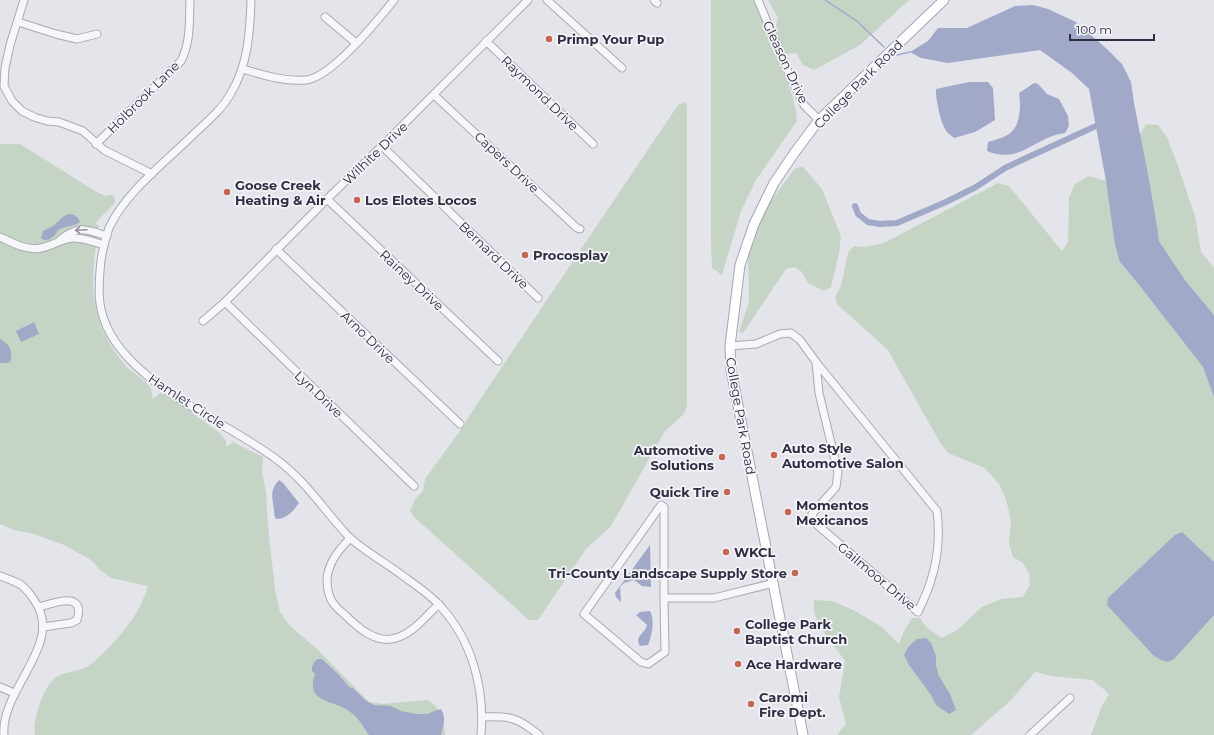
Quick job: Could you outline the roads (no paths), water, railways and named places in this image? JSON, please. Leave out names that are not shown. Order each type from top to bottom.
[{"type":"main road","name":"College Park Road","points":[[803,735],[731,370],[730,346],[740,265],[754,224],[774,183],[794,152],[819,120],[944,0]]},
{"type":"street","points":[[24,0],[10,45],[5,68],[4,86],[12,101],[22,111],[34,117],[47,121],[59,122],[83,131],[104,150],[152,174]]},
{"type":"street","name":"Holbrook Lane","points":[[96,144],[181,61],[186,50],[190,0]]},
{"type":"street","name":"Hamlet Circle","points":[[251,0],[248,42],[243,69],[230,96],[208,120],[123,204],[109,229],[102,254],[98,284],[101,309],[108,331],[128,358],[150,379],[276,458],[301,481],[350,538],[439,604],[455,625],[465,642],[478,678],[483,717],[481,735]]},
{"type":"street","points":[[243,69],[290,80],[307,80],[324,73],[356,44],[394,0]]},
{"type":"street","name":"Wilhite Drive","points":[[203,321],[225,302],[276,249],[382,146],[528,0]]},
{"type":"street","points":[[547,0],[622,68]]},
{"type":"street","name":"Gleason Drive","points":[[758,0],[804,105],[819,120]]},
{"type":"street","points":[[325,16],[356,44]]},
{"type":"street","points":[[18,22],[77,39],[96,34]]},
{"type":"street","name":"Raymond Drive","points":[[486,41],[593,144]]},
{"type":"street","name":"Capers Drive","points":[[434,94],[577,228],[580,229]]},
{"type":"street","name":"Bernard Drive","points":[[382,146],[538,298]]},
{"type":"street","name":"Rainey Drive","points":[[327,199],[498,361]]},
{"type":"street","points":[[57,242],[71,232],[84,229],[107,236]]},
{"type":"street","points":[[0,237],[23,247],[33,248],[41,248],[72,238],[80,238],[104,245]]},
{"type":"street","name":"Arno Drive","points":[[276,249],[460,424]]},
{"type":"street","name":"Lyn Drive","points":[[225,302],[414,486]]},
{"type":"street","name":"Gailmoor Drive","points":[[730,346],[756,344],[780,334],[791,333],[800,340],[937,512],[939,525],[932,580],[918,612],[814,522],[812,514],[836,486],[838,472],[820,393],[816,362]]},
{"type":"street","points":[[661,504],[664,507],[664,598],[665,652],[648,664],[641,662],[584,614],[661,504]]},
{"type":"street","points":[[350,538],[333,558],[327,580],[328,590],[333,603],[353,624],[365,633],[373,637],[393,639],[400,637],[415,627],[439,604]]},
{"type":"street","points":[[0,576],[20,584],[39,607],[43,627],[41,640],[5,714],[4,735]]},
{"type":"street","points":[[664,598],[714,598],[774,583]]},
{"type":"street","points":[[39,607],[70,600],[75,602],[78,606],[79,614],[77,620],[71,623],[43,627]]},
{"type":"street","points":[[0,687],[14,693]]},
{"type":"street","points":[[1032,735],[1070,698]]},
{"type":"street","points":[[483,717],[503,716],[518,720],[539,735]]},
{"type":"water","points":[[1033,5],[1048,9],[1076,22],[1122,64],[1131,82],[1159,241],[1185,280],[1214,315],[1214,397],[1203,367],[1120,262],[1115,245],[1106,181],[1089,89],[1072,73],[1040,50],[948,63],[921,58],[910,52],[928,41],[938,28],[967,28],[1015,6]]},
{"type":"water","points":[[969,82],[988,82],[993,88],[995,120],[975,132],[954,138],[943,126],[937,103],[936,89]]},
{"type":"water","points":[[1034,83],[1038,84],[1047,94],[1059,99],[1068,116],[1069,126],[1065,133],[1055,135],[1019,152],[1009,155],[987,151],[988,142],[1004,137],[1016,126],[1020,104],[1019,93]]},
{"type":"water","points":[[69,214],[76,216],[80,222],[58,230],[49,240],[44,240],[41,238],[43,231],[53,226],[64,216]]},
{"type":"water","points":[[34,322],[39,334],[21,342],[16,331]]},
{"type":"water","points":[[0,339],[10,348],[10,362],[0,363]]},
{"type":"water","points":[[279,480],[299,503],[287,516],[276,519],[272,494],[276,483]]},
{"type":"water","points":[[1182,532],[1214,562],[1214,615],[1174,659],[1168,662],[1153,655],[1107,605],[1108,598],[1175,535]]},
{"type":"water","points":[[650,545],[651,587],[642,586],[634,580],[624,583],[620,587],[621,602],[616,597],[615,593]]},
{"type":"water","points":[[650,611],[652,614],[653,623],[651,637],[648,645],[640,646],[638,643],[639,637],[647,625],[636,615],[640,612]]},
{"type":"water","points":[[926,638],[931,643],[936,656],[936,666],[939,676],[950,694],[956,710],[949,714],[936,705],[904,655],[909,646],[917,639]]},
{"type":"water","points":[[318,659],[322,659],[349,687],[353,688],[365,700],[374,705],[391,706],[401,711],[417,714],[428,714],[441,709],[444,719],[441,735],[369,735],[352,713],[342,707],[322,699],[317,695],[314,690],[313,683],[315,674],[312,669],[314,663]]},
{"type":"waterway","points":[[825,0],[858,22],[884,47]]},
{"type":"waterway","points":[[892,54],[897,55],[910,52]]},
{"type":"waterway","points":[[855,206],[858,214],[868,222],[880,224],[897,223],[946,202],[976,187],[1005,168],[1096,126]]},
{"type":"place","name":"Primp Your Pup","points":[[549,39]]},
{"type":"place","name":"Goose Creek Heating & Air","points":[[227,192]]},
{"type":"place","name":"Los Elotes Locos","points":[[357,200]]},
{"type":"place","name":"Procosplay","points":[[525,255]]},
{"type":"place","name":"Auto Style Automotive Salon","points":[[774,455]]},
{"type":"place","name":"Automotive Solutions","points":[[722,457]]},
{"type":"place","name":"Quick Tire","points":[[727,492]]},
{"type":"place","name":"Momentos Mexicanos","points":[[788,512]]},
{"type":"place","name":"WKCL","points":[[726,552]]},
{"type":"place","name":"Tri-County Landscape Supply Store","points":[[795,573]]},
{"type":"place","name":"College Park Baptist Church","points":[[737,631]]},
{"type":"place","name":"Ace Hardware","points":[[738,664]]},
{"type":"place","name":"Caromi Fire Dept.","points":[[751,704]]}]
